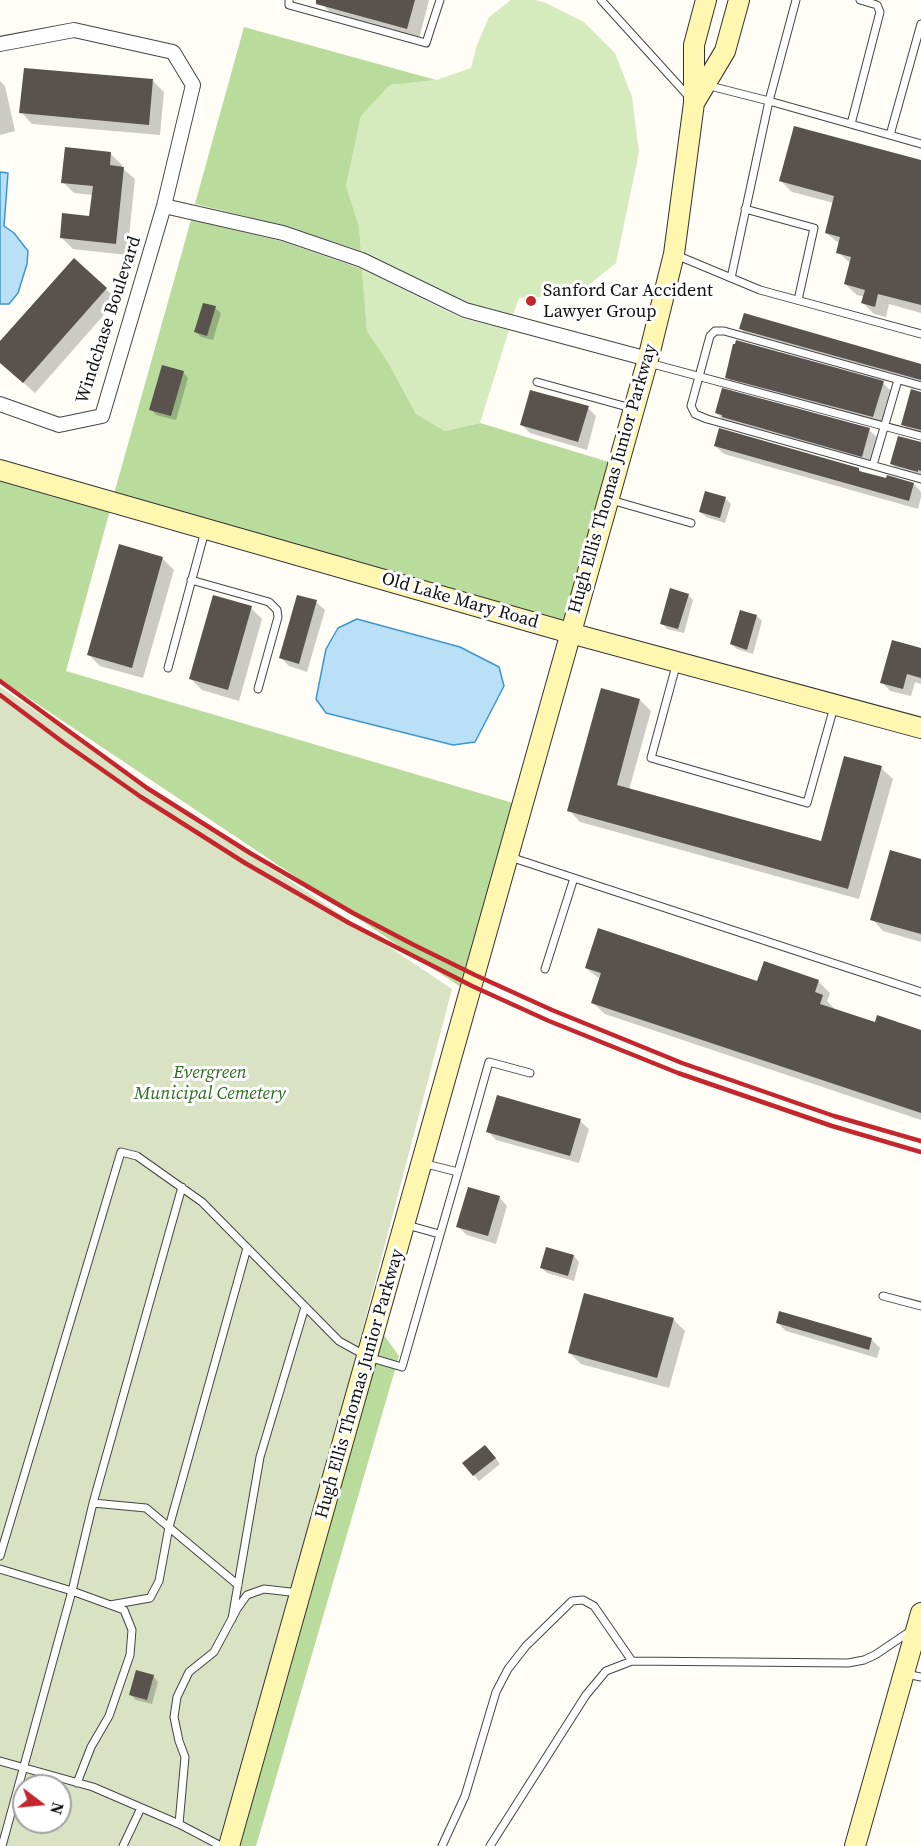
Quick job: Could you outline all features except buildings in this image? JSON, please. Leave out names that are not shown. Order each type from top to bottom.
[{"type":"main road","name":"Hugh Ellis Thomas Junior Parkway","points":[[229,1846],[648,361],[674,254],[694,103],[699,84],[694,45],[705,0]]},
{"type":"main road","points":[[699,84],[725,51],[739,0]]},
{"type":"main road","name":"Old Lake Mary Road","points":[[0,470],[570,633],[921,728]]},
{"type":"main road","points":[[855,1846],[912,1675],[919,1620]]},
{"type":"street","name":"Windchase Boulevard","points":[[0,44],[74,30],[173,52],[193,85],[164,206],[102,416],[59,425],[0,404]]},
{"type":"street","points":[[164,206],[283,233],[362,260],[465,310],[648,361]]},
{"type":"lane","points":[[289,0],[289,5],[426,43],[440,0]]},
{"type":"lane","points":[[600,0],[694,103]]},
{"type":"lane","points":[[731,278],[769,100],[796,0]]},
{"type":"lane","points":[[851,124],[880,12],[877,5],[860,0]]},
{"type":"lane","points":[[890,135],[921,24]]},
{"type":"lane","points":[[699,84],[769,100],[921,144]]},
{"type":"lane","points":[[746,209],[814,228],[798,300]]},
{"type":"lane","points":[[674,254],[760,290],[921,334]]},
{"type":"lane","points":[[921,386],[724,331],[715,331],[710,336],[691,406],[695,414],[707,419],[921,478]]},
{"type":"lane","points":[[648,361],[921,436]]},
{"type":"lane","points":[[873,465],[898,380]]},
{"type":"lane","points":[[537,382],[634,409]]},
{"type":"lane","points":[[608,499],[691,523]]},
{"type":"lane","points":[[168,668],[206,528]]},
{"type":"lane","points":[[191,580],[269,602],[277,610],[278,617],[258,689]]},
{"type":"lane","points":[[677,662],[651,758],[807,803],[835,704]]},
{"type":"lane","points":[[508,856],[921,992]]},
{"type":"lane","points":[[545,969],[574,878]]},
{"type":"lane","points":[[0,1556],[121,1152],[137,1156],[202,1202],[339,1341],[368,1357],[402,1367],[489,1062],[530,1073]]},
{"type":"lane","points":[[423,1163],[458,1172]]},
{"type":"lane","points":[[2,1846],[72,1591],[93,1503],[182,1187]]},
{"type":"lane","points":[[405,1224],[439,1234]]},
{"type":"lane","points":[[110,1605],[150,1598],[159,1581],[169,1527],[247,1248]]},
{"type":"lane","points":[[883,1296],[921,1306]]},
{"type":"lane","points":[[232,1619],[260,1457],[305,1307]]},
{"type":"lane","points":[[93,1503],[146,1508],[238,1585]]},
{"type":"lane","points":[[0,1569],[124,1610],[132,1630],[130,1655],[109,1716],[77,1783]]},
{"type":"lane","points":[[179,1824],[185,1757],[179,1742],[174,1717],[177,1697],[189,1672],[214,1652],[247,1595],[264,1589],[301,1593]]},
{"type":"lane","points":[[442,1846],[465,1796],[496,1692],[508,1669],[526,1646],[572,1601],[583,1600],[594,1606],[632,1661]]},
{"type":"lane","points":[[490,1846],[586,1695],[606,1671],[632,1661],[848,1663],[875,1655],[919,1620]]},
{"type":"lane","points":[[0,1761],[93,1787],[179,1824],[221,1846]]},
{"type":"lane","points":[[123,1846],[141,1808]]},
{"type":"green space","points":[[511,0],[536,0],[546,3],[584,22],[615,53],[632,97],[639,152],[616,263],[576,295],[519,298],[513,315],[468,303],[361,251],[359,226],[346,186],[361,116],[390,85],[436,80],[471,68],[477,45],[489,17]]},
{"type":"green space","points":[[244,27],[436,80],[390,85],[361,116],[346,186],[359,226],[361,251],[286,226],[195,204]]},
{"type":"green space","points":[[191,220],[281,241],[362,269],[367,331],[388,362],[416,414],[445,431],[480,423],[609,462],[563,623],[114,494]]},
{"type":"green space","points":[[362,269],[461,318],[509,330],[480,423],[445,431],[416,414],[388,362],[367,331]]},
{"type":"green space","points":[[0,479],[110,510],[66,671],[513,803],[462,988],[0,679]]},
{"type":"green space","name":"Evergreen Municipal Cemetery","points":[[0,687],[452,989],[227,1846],[0,1846]]},
{"type":"green space","points":[[384,1335],[399,1356],[256,1846],[239,1846]]},
{"type":"water","points":[[0,172],[8,173],[4,226],[14,233],[28,251],[27,264],[18,293],[9,304],[0,304]]},
{"type":"water","points":[[357,619],[460,647],[499,667],[504,686],[475,742],[453,745],[326,713],[316,699],[326,649],[338,628]]},
{"type":"railway","points":[[0,681],[147,788],[250,853],[353,913],[414,945],[552,1010],[682,1063],[834,1116],[921,1141]]},
{"type":"railway","points":[[0,695],[141,797],[245,863],[349,923],[472,986],[549,1021],[678,1073],[832,1126],[921,1152]]},
{"type":"place","name":"Sanford Car Accident Lawyer Group","points":[[531,301]]}]
